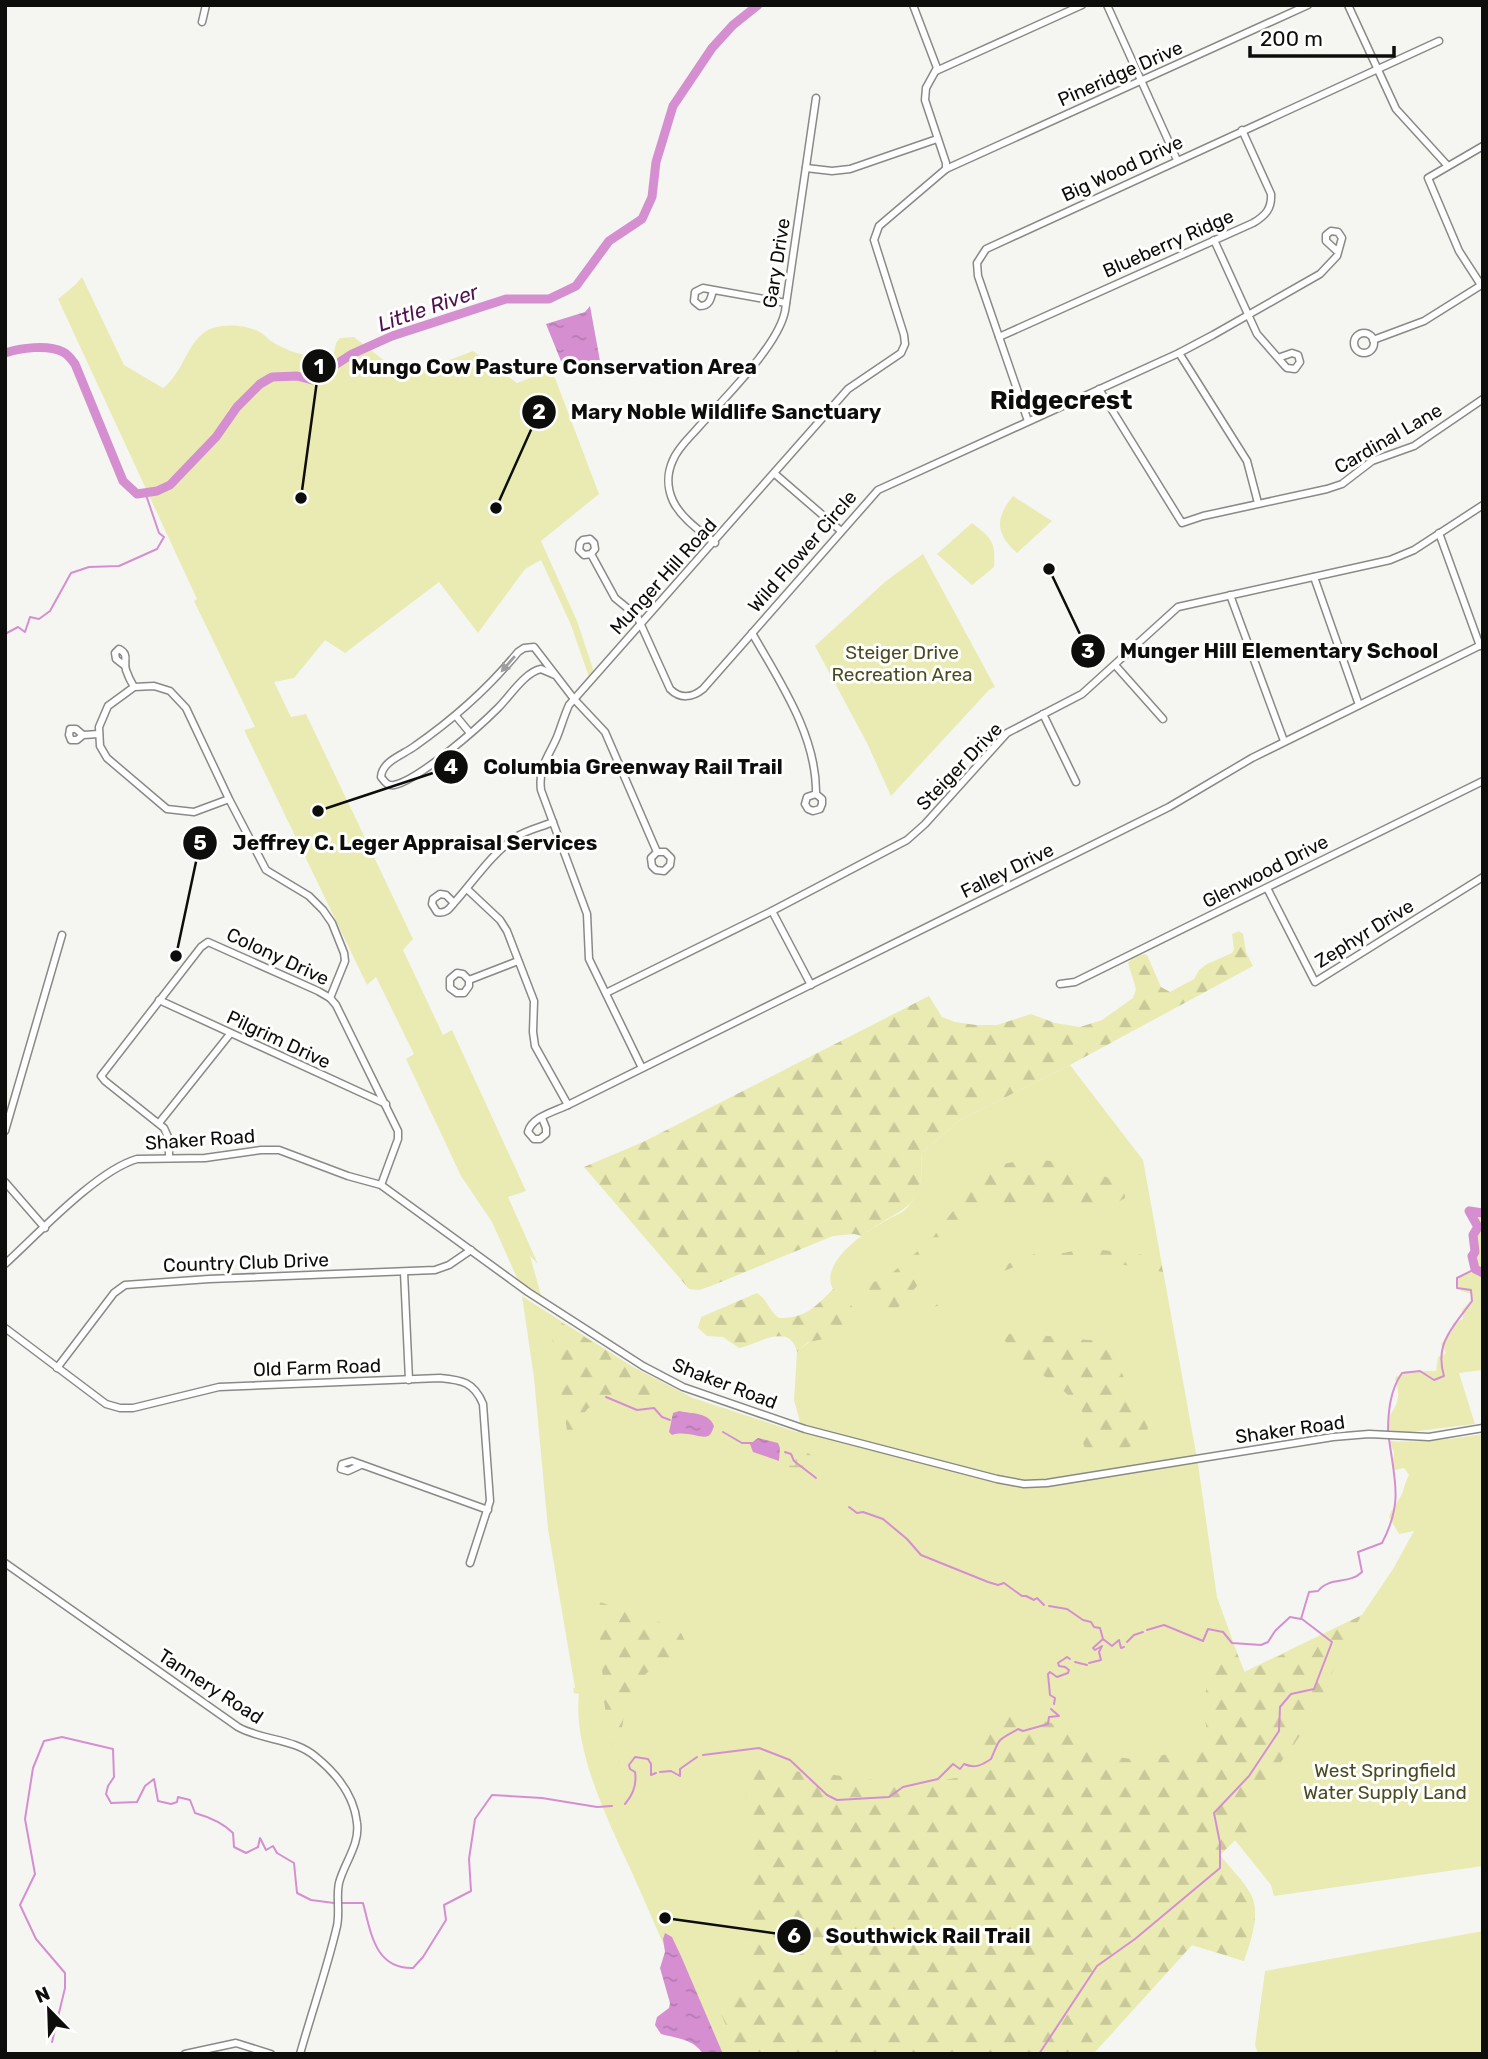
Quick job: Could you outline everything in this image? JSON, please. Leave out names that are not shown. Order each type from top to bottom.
[{"type":"street","points":[[202,22],[206,5]]},
{"type":"street","points":[[913,5],[936,71]]},
{"type":"street","points":[[946,169],[926,107],[928,82],[936,71],[1082,5]]},
{"type":"street","points":[[1107,5],[1177,160]]},
{"type":"street","name":"Pineridge Drive","points":[[946,169],[1308,5]]},
{"type":"street","points":[[1348,5],[1396,109],[1447,165]]},
{"type":"street","name":"Big Wood Drive","points":[[1028,421],[978,276],[977,263],[986,249],[1439,41]]},
{"type":"street","name":"Gary Drive","points":[[715,543],[675,505],[669,486],[670,466],[680,449],[772,343],[780,328],[816,98]]},
{"type":"street","name":"Blueberry Ridge","points":[[999,337],[1265,215],[1271,204],[1269,188],[1242,130]]},
{"type":"street","points":[[806,168],[832,171],[850,169],[937,139]]},
{"type":"street","points":[[1373,340],[1424,321],[1482,285],[1459,251],[1428,178],[1483,146]]},
{"type":"street","name":"Munger Hill Road","points":[[642,1068],[588,953],[589,922],[585,906],[541,790],[541,769],[574,699],[641,627],[852,385],[898,356],[903,349],[904,335],[875,246],[874,234],[883,222],[946,169]]},
{"type":"street","points":[[1214,240],[1257,334],[1278,358]]},
{"type":"street","name":"Wild Flower Circle","points":[[591,554],[612,594],[635,613],[668,686],[675,693],[690,697],[700,692],[870,497],[886,485],[1179,353],[1320,274],[1330,266],[1338,252]]},
{"type":"street","points":[[713,290],[786,303]]},
{"type":"street","points":[[1179,353],[1247,461],[1258,503]]},
{"type":"street","name":"Cardinal Lane","points":[[1099,389],[1182,523],[1342,484],[1373,461],[1423,440],[1483,399]]},
{"type":"street","points":[[775,474],[841,531]]},
{"type":"street","name":"Steiger Drive","points":[[606,993],[772,911],[907,840],[925,824],[1007,733],[1082,694],[1178,607],[1390,560],[1414,550],[1483,505]]},
{"type":"street","points":[[1439,533],[1481,645]]},
{"type":"street","points":[[1314,577],[1359,705]]},
{"type":"street","points":[[1230,595],[1284,741]]},
{"type":"street","points":[[752,633],[804,733],[814,770],[816,794]]},
{"type":"street","name":"Falley Drive","points":[[542,1118],[1169,807],[1284,741],[1481,645]]},
{"type":"street","points":[[538,651],[538,660],[530,674],[502,704],[442,756],[392,785],[381,778],[386,765],[472,703],[518,652],[529,647],[538,651],[610,741],[657,852]]},
{"type":"street","points":[[1115,665],[1163,719]]},
{"type":"street","points":[[125,666],[134,687]]},
{"type":"street","points":[[530,674],[541,669],[555,675]]},
{"type":"street","points":[[229,799],[194,812],[167,809],[107,758],[100,746],[101,718],[108,706],[134,687],[163,688],[179,700],[192,720],[266,870],[309,896],[324,910],[332,923],[345,961],[330,998]]},
{"type":"street","points":[[1043,714],[1076,782]]},
{"type":"street","points":[[456,716],[470,733]]},
{"type":"street","points":[[83,735],[99,734]]},
{"type":"street","name":"Glenwood Drive","points":[[1060,984],[1075,982],[1483,780]]},
{"type":"street","points":[[454,903],[516,837],[553,822]]},
{"type":"street","name":"Zephyr Drive","points":[[1267,888],[1315,982],[1483,877]]},
{"type":"street","points":[[467,889],[500,920],[507,931],[534,1001],[535,1046],[568,1105]]},
{"type":"street","points":[[772,911],[811,985]]},
{"type":"street","points":[[5,1131],[62,935]]},
{"type":"street","name":"Colony Drive","points":[[159,1122],[101,1076],[201,947],[208,942],[330,998],[342,1015],[399,1135],[381,1185]]},
{"type":"street","points":[[469,979],[518,961]]},
{"type":"street","name":"Pilgrim Drive","points":[[159,1000],[386,1104]]},
{"type":"street","points":[[169,1158],[167,1133],[159,1122],[230,1034]]},
{"type":"street","name":"Shaker Road","points":[[5,1264],[97,1181],[118,1166],[137,1159],[205,1158],[279,1150],[339,1173],[381,1185],[550,1307],[643,1366],[683,1387],[805,1429],[997,1479],[1024,1484],[1047,1483],[1333,1437],[1429,1437],[1483,1428]]},
{"type":"street","points":[[5,1182],[45,1228]]},
{"type":"street","name":"Country Club Drive","points":[[57,1368],[108,1300],[125,1285],[442,1269],[471,1250]]},
{"type":"street","points":[[404,1272],[409,1380]]},
{"type":"street","name":"Old Farm Road","points":[[5,1328],[106,1404],[120,1408],[133,1408],[219,1387],[440,1378],[462,1380],[471,1384],[479,1394],[486,1426],[490,1489],[488,1510],[470,1563]]},
{"type":"street","points":[[361,1465],[488,1510]]},
{"type":"street","name":"Tannery Road","points":[[5,1563],[237,1727],[258,1736],[303,1748],[333,1772],[352,1803],[358,1828],[340,1882],[335,1933],[300,2054]]},
{"type":"street","points":[[185,2054],[236,2043],[271,2054]]},
{"type":"green space","points":[[82,277],[124,365],[163,388],[201,335],[221,326],[252,329],[285,349],[317,357],[333,357],[340,338],[354,337],[405,377],[473,351],[517,383],[552,370],[599,494],[541,541],[577,621],[594,672],[589,677],[571,625],[541,560],[525,569],[478,633],[439,582],[345,653],[325,640],[294,678],[274,682],[291,717],[306,714],[413,939],[403,950],[443,1035],[452,1030],[526,1191],[508,1197],[538,1264],[530,1256],[541,1295],[518,1280],[492,1222],[461,1176],[406,1059],[414,1054],[376,977],[367,985],[244,730],[255,727],[194,601],[197,599],[58,299]]},
{"type":"green space","points":[[1013,496],[1052,521],[1017,553],[1005,539],[1000,525],[1003,511]]},
{"type":"green space","points":[[972,523],[991,541],[994,567],[972,585],[937,554]]},
{"type":"green space","name":"Steiger Drive Recreation Area","points":[[923,554],[995,687],[989,690],[891,796],[867,743],[815,646],[886,581]]},
{"type":"green space","points":[[1239,931],[1243,934],[1246,952],[1253,966],[1070,1065],[960,1120],[921,1153],[921,1173],[915,1198],[908,1206],[862,1236],[833,1236],[711,1286],[699,1290],[689,1289],[584,1167],[643,1142],[929,996],[942,1017],[955,1022],[997,1025],[1031,1014],[1055,1023],[1080,1027],[1102,1020],[1133,998],[1136,989],[1128,963],[1134,958],[1147,955],[1161,987],[1170,992],[1194,979],[1199,970],[1207,964],[1232,953],[1232,934]]},
{"type":"green space","name":"West Springfield Water Supply Land","points":[[1070,1065],[1143,1160],[1198,1464],[1217,1597],[1244,1672],[1362,1615],[1393,1569],[1414,1531],[1399,1534],[1389,1517],[1409,1475],[1404,1468],[1392,1468],[1394,1452],[1389,1441],[1436,1440],[1483,1434],[1483,1866],[1274,1896],[1271,1885],[1235,1840],[1220,1855],[1245,1885],[1254,1903],[1254,1928],[1244,1961],[1192,1945],[1093,2054],[705,2054],[708,2044],[607,1817],[588,1767],[582,1742],[579,1694],[574,1693],[573,1688],[548,1529],[534,1378],[522,1296],[633,1367],[693,1398],[797,1432],[800,1422],[794,1400],[797,1352],[852,1306],[838,1296],[832,1287],[830,1277],[839,1257],[868,1231],[906,1209],[920,1183],[921,1153],[960,1120]]},
{"type":"green space","points":[[1027,1159],[1067,1164],[1100,1174],[1122,1189],[1125,1198],[1115,1204],[998,1204],[980,1209],[960,1221],[952,1238],[937,1242],[928,1249],[925,1254],[928,1269],[924,1278],[894,1312],[889,1313],[870,1299],[869,1288],[872,1283],[892,1273],[931,1240],[978,1178],[999,1165]]},
{"type":"green space","points":[[1468,1206],[1483,1209],[1483,1370],[1459,1373],[1475,1424],[1410,1432],[1388,1430],[1389,1419],[1398,1396],[1395,1378],[1405,1371],[1436,1371],[1438,1357],[1446,1353],[1441,1344],[1451,1332],[1453,1323],[1463,1319],[1462,1310],[1472,1299],[1472,1294],[1461,1291],[1457,1283],[1459,1278],[1474,1270],[1472,1247],[1476,1226],[1466,1213]]},
{"type":"green space","points":[[1086,1248],[1160,1257],[1163,1272],[1103,1261],[1030,1261],[991,1276],[935,1307],[939,1301],[987,1273],[1019,1259],[1038,1253],[1064,1253]]},
{"type":"green space","points":[[833,1289],[852,1306],[846,1335],[808,1342],[797,1352],[793,1343],[780,1336],[739,1348],[723,1337],[707,1336],[698,1328],[701,1317],[757,1293],[779,1318],[788,1318],[809,1311]]},
{"type":"green space","points":[[546,1313],[661,1382],[651,1397],[611,1405],[597,1404],[585,1411],[578,1426],[571,1456],[554,1346]]},
{"type":"green space","points":[[1009,1334],[1107,1342],[1148,1428],[1145,1435],[1132,1446],[1122,1449],[1087,1451],[1083,1441],[1087,1423],[1078,1406],[1053,1382],[1023,1364],[1008,1348],[1005,1340]]},
{"type":"green space","points":[[803,1449],[811,1455],[806,1470],[787,1468],[785,1451]]},
{"type":"green space","points":[[597,1601],[671,1626],[681,1633],[685,1641],[681,1651],[653,1668],[634,1689],[624,1715],[619,1770],[611,1744],[601,1683]]},
{"type":"green space","points":[[1362,1615],[1309,1721],[1256,1801],[1250,1818],[1248,1837],[1250,1858],[1235,1840],[1220,1855],[1244,1885],[1254,1903],[1254,1928],[1244,1961],[1192,1945],[1093,2054],[739,2054],[714,1999],[737,1985],[749,1965],[746,1946],[749,1813],[745,1790],[746,1776],[758,1768],[905,1784],[985,1773],[997,1766],[997,1756],[980,1747],[975,1738],[985,1722],[1004,1716],[1027,1717],[1059,1726],[1093,1747],[1119,1757],[1157,1757],[1208,1736],[1203,1709],[1210,1666],[1219,1652],[1234,1646],[1245,1673]]},
{"type":"green space","points":[[1483,1931],[1483,2054],[1258,2054],[1255,2045],[1265,1971]]},
{"type":"water","points":[[590,306],[600,361],[584,370],[565,371],[546,324],[585,312]]},
{"type":"water","points":[[679,1411],[708,1418],[714,1426],[710,1434],[705,1437],[682,1433],[672,1435],[669,1432],[673,1413]]},
{"type":"water","points":[[758,1438],[778,1443],[779,1461],[753,1452],[750,1444]]},
{"type":"water","points":[[665,1933],[672,1937],[723,2054],[703,2054],[690,2042],[661,2034],[655,2025],[657,2017],[669,2008],[670,2003],[660,1968],[665,1952]]},
{"type":"waterway","name":"Little River","points":[[5,353],[42,347],[66,354],[75,364],[123,481],[137,494],[157,491],[170,485],[216,437],[237,407],[260,384],[272,377],[297,376],[312,380],[352,354],[392,336],[506,299],[549,299],[576,286],[609,241],[642,219],[652,197],[656,162],[673,106],[712,48],[733,25],[758,5]]},
{"type":"waterway","points":[[5,634],[18,627],[25,632],[30,617],[39,619],[50,611],[71,573],[89,567],[119,566],[157,549],[164,537],[159,533],[145,492]]},
{"type":"waterway","points":[[1483,1213],[1469,1211],[1478,1227],[1473,1235],[1475,1252],[1472,1256],[1475,1269],[1483,1273]]},
{"type":"waterway","points":[[1388,1433],[1390,1402],[1402,1373],[1420,1371],[1434,1380],[1444,1376],[1444,1344],[1472,1301],[1471,1290],[1457,1288],[1457,1278],[1475,1269]]},
{"type":"waterway","points":[[606,1397],[637,1410],[654,1408],[662,1417],[670,1420]]},
{"type":"waterway","points":[[723,1432],[742,1443],[753,1443]]},
{"type":"waterway","points":[[1147,1630],[1164,1625],[1203,1641],[1208,1629],[1223,1632],[1232,1643],[1261,1645],[1268,1642],[1290,1617],[1301,1619],[1309,1592],[1357,1576],[1362,1572],[1358,1552],[1382,1543],[1393,1516],[1396,1492],[1389,1439]]},
{"type":"waterway","points":[[785,1452],[791,1454],[794,1461],[816,1478]]},
{"type":"waterway","points":[[849,1507],[857,1513],[863,1512],[883,1519],[921,1555],[988,1582],[998,1585],[1004,1583],[1022,1596],[1034,1600],[1037,1598],[1044,1605]]},
{"type":"waterway","points":[[1049,1606],[1067,1609],[1091,1622],[1094,1627],[1100,1628],[1103,1639]]},
{"type":"waterway","points":[[1039,2054],[1097,1966],[1135,1939],[1220,1868],[1220,1843],[1214,1813],[1249,1776],[1279,1731],[1280,1707],[1291,1694],[1314,1689],[1332,1642],[1302,1619]]},
{"type":"waterway","points":[[1127,1642],[1134,1635],[1143,1632]]},
{"type":"waterway","points":[[1089,1663],[1101,1660],[1099,1652],[1102,1646],[1095,1650],[1093,1648],[1103,1639],[1112,1646],[1119,1640],[1121,1648],[1124,1647]]},
{"type":"waterway","points":[[1054,1704],[1055,1698],[1050,1695],[1048,1674],[1050,1672],[1057,1677],[1068,1673],[1069,1670],[1058,1663],[1067,1657],[1070,1659]]},
{"type":"waterway","points":[[1075,1662],[1087,1665]]},
{"type":"waterway","points":[[703,1755],[759,1748],[790,1760],[827,1795],[837,1800],[889,1797],[903,1787],[938,1779],[953,1764],[960,1769],[964,1764],[975,1766],[985,1763],[991,1759],[998,1743],[1006,1736],[1018,1729],[1023,1731],[1048,1724],[1049,1717],[1059,1716],[1051,1709]]},
{"type":"waterway","points":[[52,2042],[65,1988],[65,1973],[36,1939],[20,1905],[35,1874],[25,1819],[33,1768],[44,1741],[62,1737],[113,1749],[114,1777],[106,1794],[111,1803],[137,1802],[145,1786],[154,1779],[158,1801],[171,1804],[177,1802],[178,1797],[190,1800],[195,1813],[229,1829],[233,1833],[234,1847],[246,1853],[258,1847],[260,1838],[266,1850],[273,1846],[277,1853],[294,1863],[297,1893],[311,1900],[334,1903]]},
{"type":"waterway","points":[[625,1804],[635,1785],[635,1772],[629,1765],[635,1757],[648,1759],[651,1775],[656,1773]]},
{"type":"waterway","points":[[660,1772],[671,1771],[680,1776],[680,1769],[697,1757]]},
{"type":"waterway","points":[[340,1903],[363,1903],[372,1937],[383,1956],[400,1967],[413,1968],[446,1920],[444,1905],[471,1891],[469,1859],[475,1819],[492,1795],[542,1798],[597,1807],[612,1806]]},
{"type":"place","name":"Mungo Cow Pasture Conservation Area","points":[[301,498]]},
{"type":"place","name":"Mary Noble Wildlife Sanctuary","points":[[496,508]]},
{"type":"place","name":"Munger Hill Elementary School","points":[[1049,569]]},
{"type":"place","name":"Columbia Greenway Rail Trail","points":[[318,811]]},
{"type":"place","name":"Jeffrey C. Leger Appraisal Services","points":[[176,956]]},
{"type":"place","name":"Southwick Rail Trail","points":[[665,1918]]},
{"type":"district","name":"Ridgecrest","points":[[1061,400]]}]
